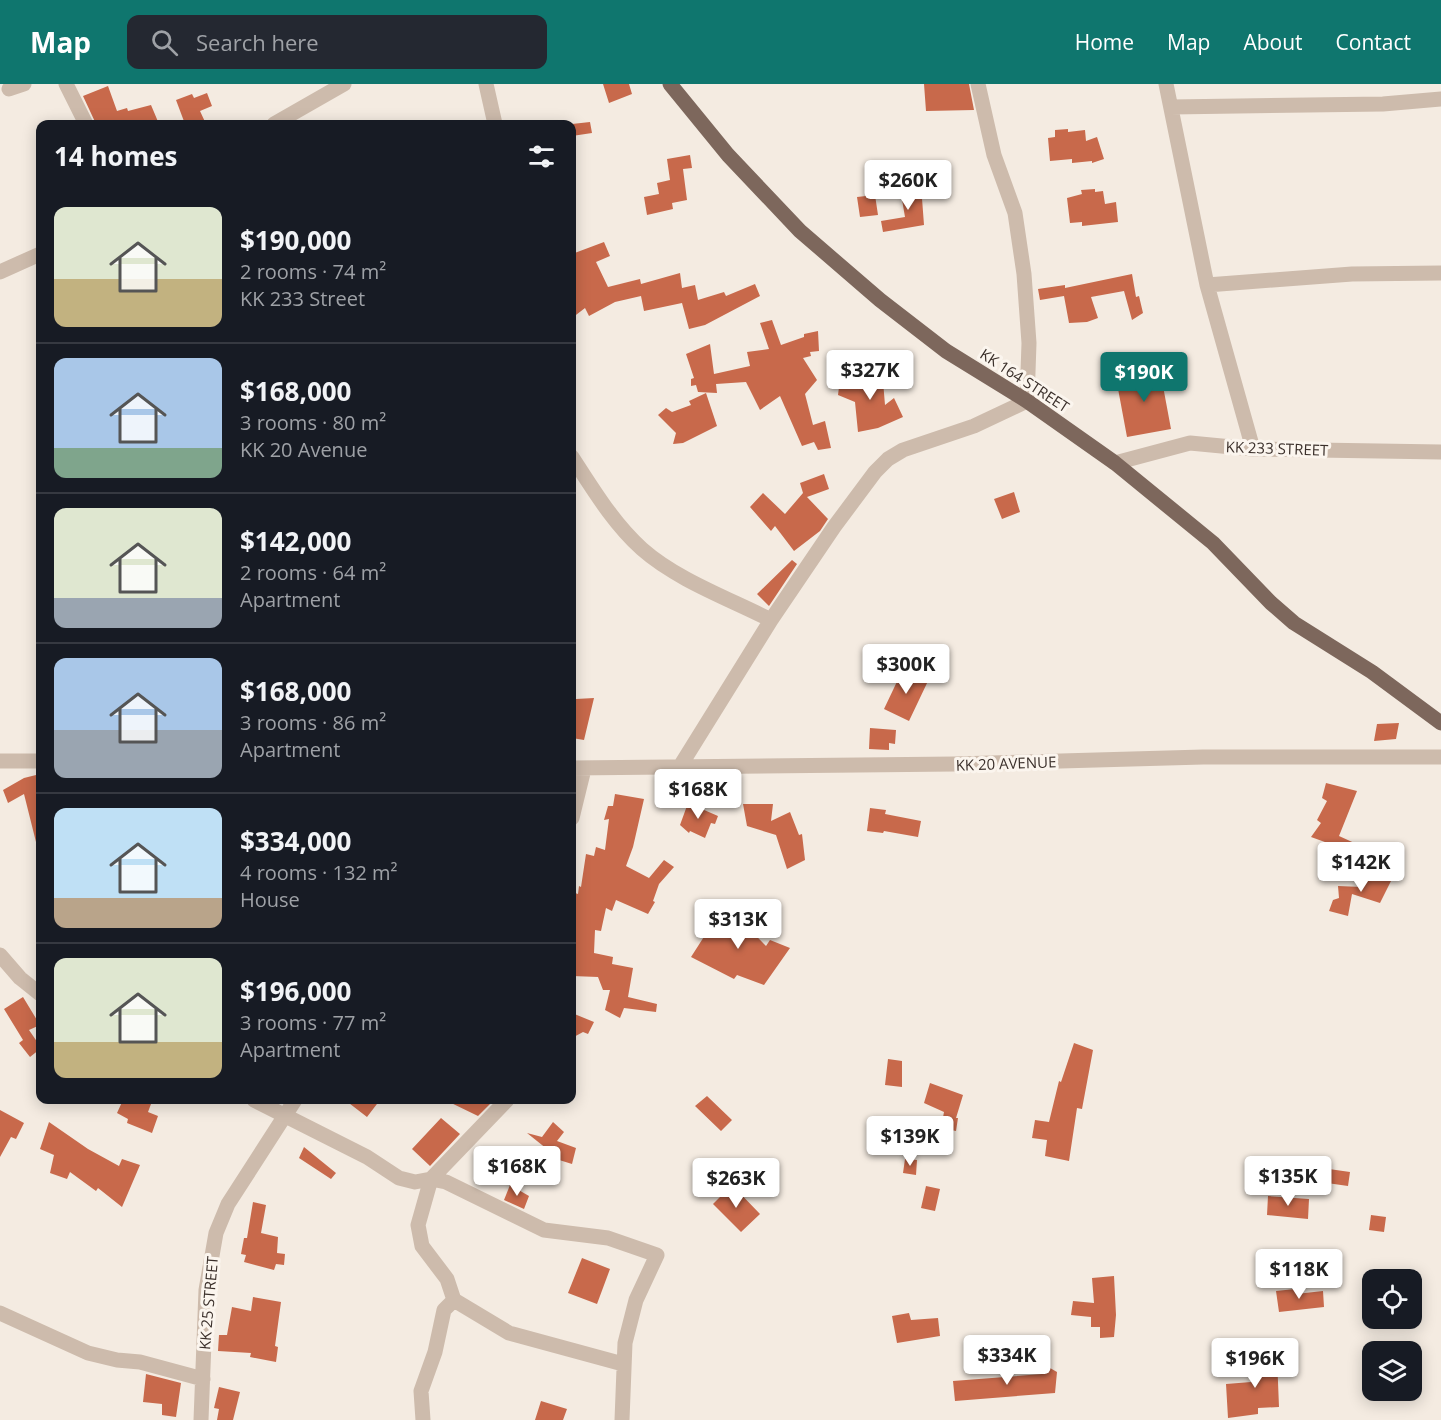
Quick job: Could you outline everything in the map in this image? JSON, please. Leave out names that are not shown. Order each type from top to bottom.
[{"type":"main road","name":"KK 164 STREET","points":[[670,84],[728,155],[800,231],[880,300],[936,344],[1027,401],[1115,462],[1212,543],[1294,623],[1372,672],[1441,723]]},
{"type":"street","points":[[9,89],[24,84]]},
{"type":"street","points":[[66,84],[84,120]]},
{"type":"street","points":[[280,120],[327,88],[344,84]]},
{"type":"street","points":[[486,84],[494,120]]},
{"type":"street","points":[[678,768],[771,620],[834,527],[875,472],[888,459],[903,450],[974,426],[1027,401],[1029,342],[1024,274],[1015,213],[994,155],[978,84]]},
{"type":"street","points":[[1166,84],[1207,285],[1253,449]]},
{"type":"street","points":[[1171,107],[1383,104],[1441,99]]},
{"type":"street","points":[[0,272],[36,256]]},
{"type":"street","points":[[1207,285],[1352,274],[1441,273]]},
{"type":"street","name":"KK 233 STREET","points":[[1115,462],[1190,443],[1253,449],[1441,452]]},
{"type":"street","points":[[576,463],[619,526],[642,549],[666,567],[771,620]]},
{"type":"street","name":"KK 20 AVENUE","points":[[578,769],[955,764],[1203,757],[1441,758]]},
{"type":"street","points":[[0,761],[36,761]]},
{"type":"street","points":[[576,785],[578,769]]},
{"type":"street","points":[[0,955],[20,978],[36,991]]},
{"type":"street","points":[[262,1104],[367,1157],[399,1178],[415,1182],[431,1179],[446,1182],[544,1230],[608,1238],[657,1255],[636,1300],[625,1343],[622,1420]]},
{"type":"street","name":"KK 25 STREET","points":[[201,1420],[206,1290],[216,1233],[228,1204],[292,1104]]},
{"type":"street","points":[[503,1104],[431,1179],[418,1225],[422,1246],[447,1279],[454,1300],[510,1332],[623,1364]]},
{"type":"street","points":[[423,1420],[421,1391],[435,1352],[444,1310],[454,1300]]},
{"type":"street","points":[[0,1313],[88,1353],[117,1360],[140,1362],[203,1379]]},
{"type":"building","points":[[603,84],[629,84],[632,94],[609,103]]},
{"type":"building","points":[[924,84],[969,84],[974,110],[926,111]]},
{"type":"building","points":[[108,86],[117,111],[127,108],[128,111],[151,105],[157,120],[94,120],[83,96]]},
{"type":"building","points":[[207,93],[212,106],[200,111],[204,120],[184,120],[176,100],[192,94],[194,98]]},
{"type":"building","points":[[590,122],[592,133],[576,135],[576,124]]},
{"type":"building","points":[[1068,129],[1068,132],[1085,130],[1086,141],[1097,137],[1104,159],[1092,163],[1092,161],[1072,163],[1072,159],[1050,161],[1048,138],[1055,137],[1055,130]]},
{"type":"building","points":[[690,155],[692,168],[683,169],[687,200],[672,203],[673,209],[647,215],[644,197],[659,194],[657,183],[670,180],[667,159]]},
{"type":"building","points":[[890,167],[893,185],[875,188],[872,170]]},
{"type":"building","points":[[921,185],[924,225],[883,232],[881,221],[905,217],[900,188]]},
{"type":"building","points":[[1095,189],[1095,192],[1103,191],[1105,204],[1116,202],[1118,222],[1082,226],[1082,222],[1070,223],[1067,198],[1082,194],[1081,190]]},
{"type":"building","points":[[875,195],[878,215],[860,217],[857,197]]},
{"type":"building","points":[[604,242],[610,256],[596,262],[608,287],[640,279],[641,284],[680,273],[682,288],[695,285],[698,300],[724,292],[726,296],[755,284],[760,296],[705,325],[689,329],[682,303],[644,311],[641,296],[615,302],[589,316],[585,308],[576,315],[576,252]]},
{"type":"building","points":[[1132,274],[1136,297],[1139,296],[1143,313],[1132,320],[1124,291],[1091,297],[1098,318],[1087,322],[1069,323],[1064,296],[1040,300],[1038,289],[1065,285],[1065,288]]},
{"type":"building","points":[[772,320],[781,345],[804,337],[804,334],[818,331],[819,351],[810,352],[811,356],[803,358],[817,380],[805,394],[813,425],[825,421],[831,448],[818,450],[814,442],[802,446],[780,396],[760,410],[746,382],[716,384],[717,393],[698,392],[696,385],[691,386],[691,379],[694,378],[686,354],[710,344],[714,374],[750,366],[747,352],[769,349],[760,323]]},
{"type":"building","points":[[882,369],[885,405],[894,398],[903,417],[878,428],[858,432],[855,402],[838,395],[840,379],[856,381],[856,374]]},
{"type":"building","points":[[1160,370],[1171,429],[1127,437],[1116,378]]},
{"type":"building","points":[[706,393],[717,426],[683,443],[673,444],[676,433],[658,415],[666,408],[672,412],[691,405],[689,401]]},
{"type":"building","points":[[824,474],[829,489],[807,497],[828,519],[820,531],[794,551],[775,526],[771,531],[750,507],[763,493],[785,514],[803,493],[800,483]]},
{"type":"building","points":[[1014,492],[1020,512],[1002,519],[994,499]]},
{"type":"building","points":[[792,560],[797,564],[769,606],[757,594]]},
{"type":"building","points":[[903,669],[928,681],[909,721],[884,709]]},
{"type":"building","points":[[594,698],[584,740],[576,739],[576,699]]},
{"type":"building","points":[[1399,723],[1396,739],[1374,741],[1377,724]]},
{"type":"building","points":[[870,728],[896,730],[895,744],[889,743],[889,750],[869,749]]},
{"type":"building","points":[[36,775],[36,842],[24,794],[8,803],[3,790],[24,778]]},
{"type":"building","points":[[1326,783],[1357,791],[1339,836],[1361,846],[1358,854],[1311,837],[1321,823],[1317,820],[1327,801],[1322,798]]},
{"type":"building","points":[[615,794],[644,799],[633,847],[626,866],[649,878],[664,860],[674,867],[659,884],[653,901],[655,902],[648,914],[616,900],[612,911],[606,908],[601,931],[595,930],[594,953],[613,957],[612,964],[633,968],[628,997],[657,1004],[656,1012],[624,1008],[620,1018],[605,1010],[610,990],[603,990],[598,977],[576,976],[576,893],[578,894],[579,886],[581,887],[586,854],[594,856],[596,847],[605,850],[609,819],[604,820],[608,806],[613,806]]},
{"type":"building","points":[[688,803],[718,816],[715,824],[711,823],[705,838],[690,831],[689,833],[680,825]]},
{"type":"building","points":[[743,804],[773,804],[771,821],[790,812],[799,835],[802,834],[805,860],[787,869],[776,835],[747,826]]},
{"type":"building","points":[[870,808],[886,810],[885,814],[921,821],[918,837],[884,831],[883,833],[867,831]]},
{"type":"building","points":[[1370,871],[1392,879],[1380,903],[1352,894],[1348,916],[1329,911],[1333,900],[1339,898],[1338,886],[1362,887]]},
{"type":"building","points":[[725,904],[766,946],[770,940],[790,948],[764,985],[737,975],[734,979],[691,957]]},
{"type":"building","points":[[23,997],[36,1018],[36,1027],[29,1030],[36,1040],[36,1052],[30,1057],[19,1043],[23,1040],[4,1009]]},
{"type":"building","points":[[576,1015],[594,1022],[588,1034],[583,1032],[576,1036]]},
{"type":"building","points":[[1074,1043],[1093,1050],[1082,1109],[1077,1108],[1069,1161],[1045,1156],[1047,1140],[1032,1138],[1035,1120],[1049,1122],[1059,1081],[1061,1082]]},
{"type":"building","points":[[888,1059],[902,1061],[902,1087],[885,1085]]},
{"type":"building","points":[[930,1083],[963,1095],[956,1118],[958,1118],[956,1131],[941,1128],[944,1112],[924,1103]]},
{"type":"building","points":[[707,1096],[732,1120],[721,1131],[695,1106]]},
{"type":"building","points":[[121,1104],[151,1104],[148,1112],[158,1116],[152,1133],[127,1123],[128,1119],[117,1113]]},
{"type":"building","points":[[350,1104],[377,1104],[367,1117]]},
{"type":"building","points":[[453,1104],[490,1104],[478,1116]]},
{"type":"building","points":[[0,1110],[24,1123],[16,1139],[11,1137],[0,1157]]},
{"type":"building","points":[[441,1118],[460,1134],[430,1166],[412,1149]]},
{"type":"building","points":[[49,1122],[88,1149],[119,1166],[122,1159],[140,1165],[122,1207],[98,1188],[96,1191],[70,1172],[67,1179],[50,1173],[54,1155],[40,1149]]},
{"type":"building","points":[[553,1122],[564,1132],[557,1141],[576,1148],[572,1164],[556,1159],[557,1157],[527,1133],[542,1137]]},
{"type":"building","points":[[925,1131],[945,1133],[942,1150],[924,1146]]},
{"type":"building","points":[[304,1147],[336,1173],[331,1179],[299,1158]]},
{"type":"building","points":[[905,1159],[917,1160],[916,1175],[903,1173]]},
{"type":"building","points":[[1315,1167],[1350,1172],[1348,1186],[1313,1181]]},
{"type":"building","points":[[510,1185],[529,1196],[524,1209],[504,1200]]},
{"type":"building","points":[[732,1185],[760,1214],[741,1232],[713,1204]]},
{"type":"building","points":[[926,1186],[940,1189],[935,1211],[921,1208]]},
{"type":"building","points":[[1268,1196],[1309,1199],[1308,1219],[1267,1215]]},
{"type":"building","points":[[253,1202],[266,1205],[261,1233],[278,1237],[277,1253],[285,1254],[284,1265],[276,1264],[274,1270],[244,1262],[246,1255],[241,1254],[244,1238],[247,1238]]},
{"type":"building","points":[[1371,1215],[1386,1217],[1384,1232],[1369,1230]]},
{"type":"building","points":[[582,1258],[610,1269],[597,1304],[568,1293]]},
{"type":"building","points":[[1114,1276],[1116,1315],[1114,1337],[1100,1338],[1100,1327],[1091,1327],[1091,1317],[1071,1315],[1073,1301],[1094,1303],[1092,1278]]},
{"type":"building","points":[[1295,1289],[1296,1294],[1323,1291],[1324,1307],[1279,1312],[1276,1291]]},
{"type":"building","points":[[253,1297],[281,1302],[275,1346],[278,1347],[276,1362],[250,1357],[251,1353],[218,1351],[219,1335],[227,1335],[232,1307],[251,1311]]},
{"type":"building","points":[[909,1313],[911,1320],[938,1318],[940,1336],[897,1343],[892,1316]]},
{"type":"building","points":[[1277,1357],[1279,1407],[1258,1408],[1258,1414],[1228,1418],[1226,1384],[1251,1382],[1249,1358]]},
{"type":"building","points":[[1043,1364],[1057,1372],[1055,1393],[955,1401],[953,1381],[1042,1374]]},
{"type":"building","points":[[146,1374],[181,1383],[176,1417],[162,1415],[162,1404],[143,1402]]},
{"type":"building","points":[[219,1387],[240,1392],[233,1420],[217,1420],[219,1409],[214,1408]]},
{"type":"building","points":[[541,1401],[567,1409],[563,1420],[535,1420]]}]
